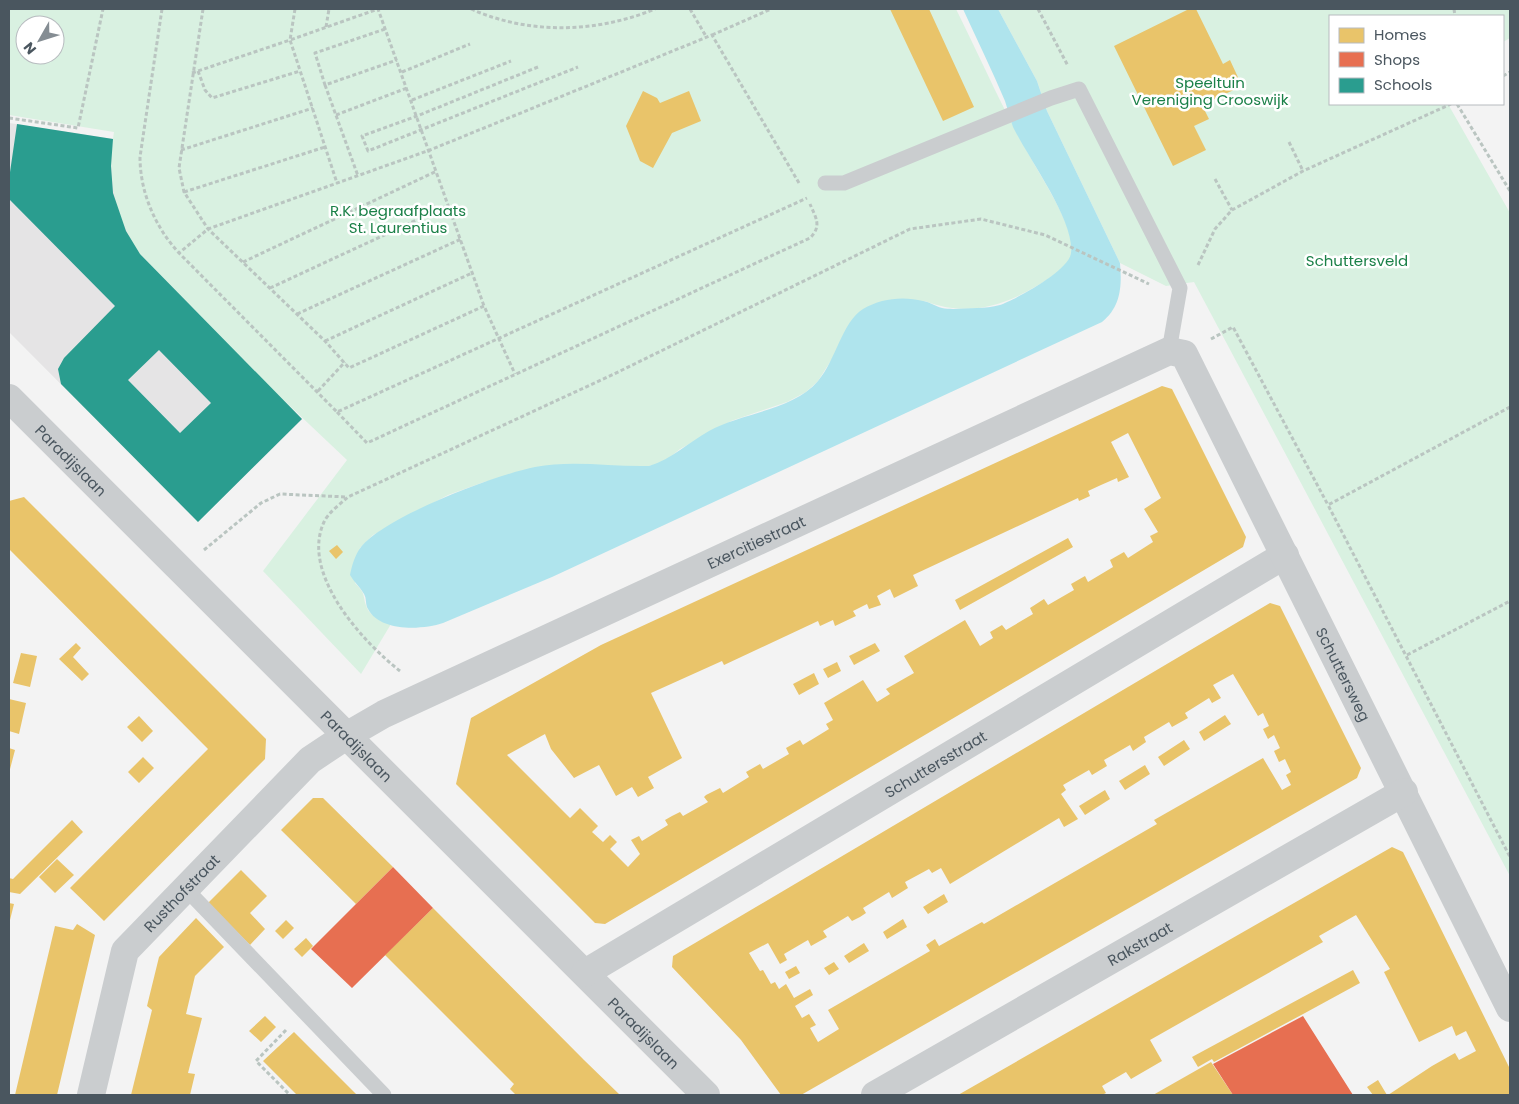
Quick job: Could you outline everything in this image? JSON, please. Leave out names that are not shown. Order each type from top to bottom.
[{"type":"street","name":"Schuttersweg","points":[[1169,351],[1184,354],[1510,1008]]},
{"type":"street","name":"Exercitiestraat","points":[[346,736],[384,714],[420,697],[1169,351]]},
{"type":"street","name":"Paradijslaan","points":[[9,398],[706,1095]]},
{"type":"street","name":"Schuttersstraat","points":[[584,973],[1285,555]]},
{"type":"street","name":"Rusthofstraat","points":[[91,1095],[125,951],[310,760],[346,736]]},
{"type":"street","name":"Rakstraat","points":[[875,1095],[1404,792]]},
{"type":"lane","points":[[825,183],[844,183],[1051,98],[1079,89],[1180,288],[1169,351]]},
{"type":"lane","points":[[185,888],[384,1095]]},
{"type":"path","points":[[9,118],[78,128],[103,9]]},
{"type":"path","points":[[162,9],[140,157],[140,177],[145,194],[160,227],[179,253],[318,391],[367,443],[810,238],[817,231],[818,224],[807,198],[712,35]]},
{"type":"path","points":[[203,9],[180,150],[179,168],[184,192],[208,229],[325,341],[349,368],[484,306]]},
{"type":"path","points":[[295,9],[290,40],[337,183]]},
{"type":"path","points":[[326,27],[329,9]]},
{"type":"path","points":[[192,73],[378,9],[430,150],[484,306],[515,374]]},
{"type":"path","points":[[471,9],[506,21],[550,29],[616,22],[655,9]]},
{"type":"path","points":[[690,9],[707,38]]},
{"type":"path","points":[[179,253],[208,229],[430,150],[707,38],[771,9]]},
{"type":"path","points":[[1038,9],[1079,89]]},
{"type":"path","points":[[358,176],[315,53],[385,29]]},
{"type":"path","points":[[402,72],[470,44]]},
{"type":"path","points":[[325,85],[397,60]]},
{"type":"path","points":[[412,100],[511,61]]},
{"type":"path","points":[[538,67],[362,136],[368,151],[423,131],[578,67]]},
{"type":"path","points":[[198,71],[205,90],[212,98],[300,71]]},
{"type":"path","points":[[336,115],[407,88]]},
{"type":"path","points":[[1180,288],[1189,285],[1215,229],[1232,210],[1303,171],[1449,105]]},
{"type":"path","points":[[1458,105],[1510,191]]},
{"type":"path","points":[[180,150],[312,108]]},
{"type":"path","points":[[1290,142],[1303,171]]},
{"type":"path","points":[[184,192],[325,147]]},
{"type":"path","points":[[243,262],[437,171]]},
{"type":"path","points":[[1215,179],[1232,210]]},
{"type":"path","points":[[337,412],[807,198],[825,183]]},
{"type":"path","points":[[270,288],[449,205]]},
{"type":"path","points":[[420,697],[401,671],[382,656],[349,621],[324,576],[319,548],[320,533],[324,520],[348,497],[614,374],[910,229],[980,218],[1046,235],[1135,278]]},
{"type":"path","points":[[297,314],[461,239]]},
{"type":"path","points":[[325,341],[472,273]]},
{"type":"path","points":[[1233,327],[1407,655],[1510,857]]},
{"type":"path","points":[[318,391],[345,362]]},
{"type":"path","points":[[1328,505],[1510,407]]},
{"type":"path","points":[[181,569],[261,503],[280,494],[348,497]]},
{"type":"path","points":[[1407,655],[1510,601]]},
{"type":"path","points":[[290,1095],[256,1061],[304,1012]]},
{"type":"shaded area","points":[[9,123],[113,139],[111,153],[121,219],[140,254],[302,419],[198,522],[9,332]]},
{"type":"green space","name":"R.K. begraafplaats St. Laurentius","points":[[9,9],[956,9],[1028,154],[1061,212],[1071,237],[1071,256],[1063,267],[1049,278],[1020,295],[997,304],[961,309],[949,308],[925,301],[837,351],[818,381],[806,392],[787,402],[731,421],[680,449],[664,462],[649,466],[633,467],[558,465],[484,482],[448,495],[373,535],[360,548],[355,583],[363,593],[371,614],[391,624],[361,674],[263,571],[347,460],[273,390],[140,254],[124,226],[115,196],[111,165],[114,132],[9,115]]},
{"type":"green space","name":"Schuttersveld","points":[[998,9],[1510,9],[1510,38],[1504,41],[1504,15],[1329,15],[1329,105],[1449,105],[1510,213],[1510,876],[1194,282],[1166,286],[1120,263],[1047,111],[1037,81]]},
{"type":"water","points":[[963,9],[998,9],[1037,81],[1047,111],[1120,263],[1121,280],[1119,296],[1117,303],[1108,316],[1102,322],[552,577],[443,623],[424,627],[402,627],[382,622],[374,616],[367,607],[364,594],[350,575],[354,560],[361,547],[374,535],[416,510],[469,488],[517,471],[535,467],[563,464],[649,466],[657,463],[673,455],[709,431],[737,419],[781,405],[807,391],[818,381],[830,363],[850,323],[856,315],[870,305],[900,298],[916,299],[946,309],[980,308],[1000,305],[1041,284],[1061,268],[1071,253],[1066,224],[1013,127],[1005,101]]},
{"type":"building: Homes","points":[[890,9],[929,9],[974,107],[943,121]]},
{"type":"building: Homes","points":[[1189,9],[1196,9],[1223,64],[1230,60],[1242,86],[1202,105],[1209,119],[1194,126],[1206,150],[1173,166],[1114,46]]},
{"type":"building: Homes","points":[[643,91],[657,98],[660,103],[689,91],[701,121],[672,133],[653,168],[640,161],[626,126]]},
{"type":"building: Homes","points":[[1162,386],[1172,389],[1246,537],[1243,547],[605,924],[595,923],[456,784],[471,718],[601,645]],"holes":[[[1128,433],[1161,498],[1144,509],[1158,532],[1150,536],[1153,542],[1128,558],[1124,552],[1110,560],[1113,567],[1088,582],[1085,576],[1071,584],[1074,590],[1048,605],[1044,599],[1030,608],[1033,614],[1006,630],[1002,625],[990,632],[993,638],[980,646],[965,620],[904,656],[914,673],[886,689],[890,694],[877,702],[863,680],[824,703],[833,720],[826,724],[829,729],[803,745],[800,740],[786,748],[789,754],[763,769],[760,764],[746,772],[749,777],[723,793],[720,788],[706,795],[704,797],[708,802],[683,816],[680,812],[665,820],[668,825],[642,841],[639,836],[631,840],[640,854],[628,867],[610,849],[617,842],[610,835],[603,842],[592,832],[598,826],[580,808],[570,818],[507,755],[545,734],[551,749],[574,778],[599,765],[616,796],[632,787],[638,797],[654,788],[648,777],[682,758],[651,693],[722,661],[724,665],[818,621],[820,626],[833,620],[835,626],[856,616],[853,611],[867,604],[869,609],[881,605],[877,596],[890,589],[894,598],[918,586],[913,575],[1078,498],[1079,501],[1090,496],[1088,491],[1101,485],[1117,478],[1118,482],[1129,477],[1111,442]]]},
{"type":"building: Homes","points":[[24,497],[266,739],[265,759],[104,921],[70,888],[208,749],[9,549],[9,501]]},
{"type":"building: Homes","points":[[1068,538],[1073,547],[960,610],[955,600]]},
{"type":"building: Homes","points":[[337,545],[343,552],[336,559],[329,551]]},
{"type":"building: Homes","points":[[1270,603],[1280,606],[1361,768],[1357,778],[801,1095],[781,1095],[741,1040],[672,967],[673,956]],"holes":[[[1233,674],[1258,716],[1263,713],[1269,726],[1263,729],[1268,739],[1274,735],[1280,748],[1274,751],[1279,762],[1285,759],[1291,772],[1286,775],[1291,785],[1282,790],[1263,758],[1154,820],[1157,824],[984,924],[982,922],[939,946],[935,939],[926,945],[930,951],[828,1010],[839,1029],[818,1042],[810,1028],[816,1025],[809,1014],[802,1018],[795,1006],[813,995],[810,989],[794,998],[786,984],[779,989],[775,982],[771,984],[763,970],[760,971],[749,953],[768,943],[780,964],[787,960],[784,954],[808,940],[811,946],[827,937],[823,931],[848,916],[852,921],[860,917],[866,913],[863,908],[889,892],[892,898],[908,888],[905,882],[929,869],[932,873],[941,868],[950,884],[1059,818],[1064,827],[1078,819],[1061,794],[1066,790],[1063,785],[1089,770],[1092,775],[1107,766],[1104,760],[1130,745],[1133,751],[1146,742],[1144,737],[1169,722],[1172,727],[1188,718],[1185,713],[1209,698],[1212,703],[1221,698],[1213,685]]]},
{"type":"building: Homes","points":[[76,643],[81,648],[73,657],[89,674],[82,681],[59,659]]},
{"type":"building: Homes","points":[[875,643],[880,651],[854,665],[849,656]]},
{"type":"building: Homes","points":[[21,653],[37,656],[30,687],[13,683]]},
{"type":"building: Homes","points":[[837,662],[841,671],[828,678],[823,669]]},
{"type":"building: Homes","points":[[814,673],[819,684],[799,695],[793,684]]},
{"type":"building: Homes","points":[[9,699],[26,703],[19,734],[9,731]]},
{"type":"building: Homes","points":[[1225,715],[1231,724],[1204,741],[1199,732]]},
{"type":"building: Homes","points":[[139,716],[153,731],[142,742],[127,727]]},
{"type":"building: Homes","points":[[1184,740],[1190,749],[1164,766],[1158,757]]},
{"type":"building: Homes","points":[[9,748],[15,750],[9,773]]},
{"type":"building: Homes","points":[[143,757],[154,768],[139,783],[128,772]]},
{"type":"building: Homes","points":[[1145,765],[1150,774],[1125,790],[1119,781]]},
{"type":"building: Homes","points":[[1105,790],[1110,799],[1085,815],[1079,806]]},
{"type":"building: Homes","points":[[313,798],[323,798],[393,867],[356,904],[281,830]]},
{"type":"building: Homes","points":[[72,820],[83,832],[20,894],[9,892],[9,878],[13,879]]},
{"type":"building: Homes","points":[[1392,847],[1403,852],[1510,1069],[1510,1095],[1388,1095],[1455,1053],[1459,1060],[1476,1051],[1466,1031],[1456,1036],[1452,1026],[1419,1042],[1384,972],[1390,969],[1356,915],[1319,936],[1323,942],[1150,1040],[1162,1061],[1131,1079],[1126,1072],[1102,1086],[1106,1093],[1102,1095],[958,1095]]},
{"type":"building: Homes","points":[[57,859],[74,875],[55,893],[39,877]]},
{"type":"building: Homes","points":[[241,870],[267,896],[250,913],[265,929],[250,945],[208,903]]},
{"type":"building: Homes","points":[[944,894],[948,902],[928,914],[923,907]]},
{"type":"building: Homes","points":[[9,903],[14,904],[9,924]]},
{"type":"building: Homes","points":[[433,908],[620,1095],[516,1095],[510,1089],[514,1084],[385,955]]},
{"type":"building: Homes","points":[[196,918],[224,947],[195,976],[186,1014],[202,1018],[188,1073],[195,1074],[190,1095],[131,1095],[152,1010],[147,1006],[159,957]]},
{"type":"building: Homes","points":[[903,919],[907,927],[887,939],[883,932]]},
{"type":"building: Homes","points":[[286,920],[294,928],[283,939],[275,931]]},
{"type":"building: Homes","points":[[77,924],[95,935],[57,1095],[15,1095],[55,926],[73,930]]},
{"type":"building: Homes","points":[[306,938],[313,946],[302,957],[294,949]]},
{"type":"building: Homes","points":[[864,943],[869,951],[849,963],[844,956]]},
{"type":"building: Homes","points":[[834,962],[839,969],[829,975],[824,968]]},
{"type":"building: Homes","points":[[796,966],[800,973],[789,979],[785,972]]},
{"type":"building: Homes","points":[[1353,970],[1360,983],[1305,1013],[1214,1062],[1212,1059],[1198,1067],[1192,1057]]},
{"type":"building: Homes","points":[[265,1016],[276,1027],[261,1042],[249,1031]]},
{"type":"building: Homes","points":[[294,1032],[357,1095],[297,1095],[263,1061]]},
{"type":"building: Homes","points":[[1211,1062],[1233,1095],[1153,1095]]},
{"type":"building: Homes","points":[[1378,1080],[1387,1095],[1373,1095],[1367,1087]]},
{"type":"building: Shops","points":[[393,867],[433,908],[352,988],[311,949]]},
{"type":"building: Shops","points":[[1303,1016],[1353,1095],[1233,1095],[1213,1064]]},
{"type":"building: Schools","points":[[17,124],[113,139],[111,166],[113,193],[126,231],[140,254],[302,419],[198,522],[61,384],[58,369],[64,358],[115,306],[9,199],[9,179]],"holes":[[[159,350],[211,403],[180,433],[128,380]]]},
{"type":"park label","name":"Speeltuin Vereniging Crooswijk","points":[[1210,90]]}]
